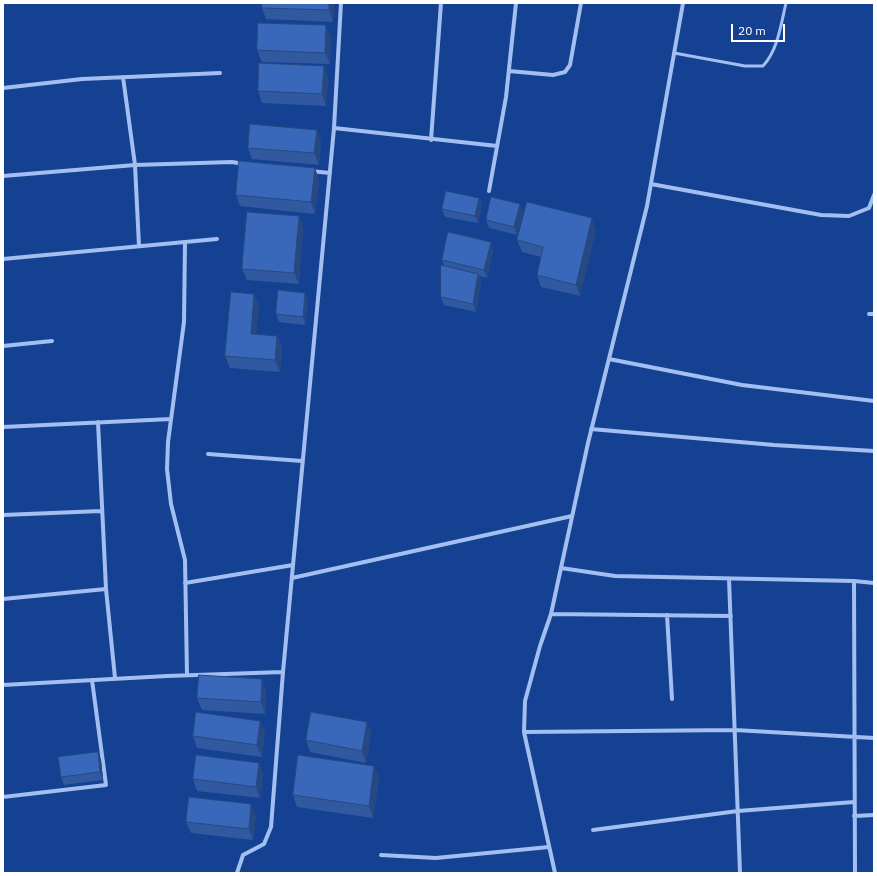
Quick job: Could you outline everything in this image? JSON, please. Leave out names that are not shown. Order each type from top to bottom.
[{"type":"street","points":[[237,873],[244,855],[264,844],[271,826],[302,461],[334,128],[341,3]]},
{"type":"street","points":[[430,140],[441,3]]},
{"type":"street","points":[[490,191],[509,71],[516,3]]},
{"type":"street","points":[[509,71],[554,75],[565,72],[570,65],[581,3]]},
{"type":"street","points":[[555,873],[524,732],[525,701],[540,646],[551,614],[591,429],[647,206],[682,3]]},
{"type":"street","points":[[3,88],[82,79],[220,73]]},
{"type":"street","points":[[123,77],[135,165],[139,246]]},
{"type":"street","points":[[334,128],[430,140],[497,146]]},
{"type":"street","points":[[3,176],[135,165],[232,162],[247,164]]},
{"type":"street","points":[[307,171],[330,173]]},
{"type":"street","points":[[651,184],[821,215],[849,216],[869,208],[874,195]]},
{"type":"street","points":[[3,259],[217,239]]},
{"type":"street","points":[[184,242],[184,322],[171,419],[167,469],[171,504],[185,560],[187,675]]},
{"type":"street","points":[[3,346],[52,341]]},
{"type":"street","points":[[608,359],[742,385],[874,401]]},
{"type":"street","points":[[3,427],[171,419]]},
{"type":"street","points":[[98,422],[101,511],[106,590],[115,678]]},
{"type":"street","points":[[591,429],[774,445],[874,451]]},
{"type":"street","points":[[208,454],[302,461]]},
{"type":"street","points":[[3,515],[101,511]]},
{"type":"street","points":[[292,578],[572,516]]},
{"type":"street","points":[[185,583],[293,565]]},
{"type":"street","points":[[561,568],[615,576],[874,582]]},
{"type":"street","points":[[729,579],[740,873]]},
{"type":"street","points":[[854,581],[853,737],[855,873]]},
{"type":"street","points":[[3,599],[106,590]]},
{"type":"street","points":[[551,614],[731,616]]},
{"type":"street","points":[[667,615],[672,699]]},
{"type":"street","points":[[3,684],[283,672]]},
{"type":"street","points":[[3,797],[106,785],[92,680]]},
{"type":"street","points":[[524,732],[735,730],[874,738]]},
{"type":"street","points":[[593,830],[738,811],[854,802]]},
{"type":"street","points":[[854,816],[874,815]]},
{"type":"street","points":[[382,855],[436,858],[549,847]]},
{"type":"lane","points":[[674,53],[745,66],[763,66],[769,59],[774,48],[786,3]]},
{"type":"building","points":[[262,3],[329,3],[329,10],[262,8]]},
{"type":"building","points":[[258,23],[326,25],[325,53],[257,50]]},
{"type":"building","points":[[259,63],[324,66],[322,94],[258,91]]},
{"type":"building","points":[[250,124],[317,130],[314,153],[248,148]]},
{"type":"building","points":[[239,161],[315,168],[311,202],[236,195]]},
{"type":"building","points":[[446,191],[479,198],[475,216],[442,209]]},
{"type":"building","points":[[491,197],[520,204],[514,227],[486,220]]},
{"type":"building","points":[[527,202],[592,218],[576,285],[537,275],[543,247],[517,240]]},
{"type":"building","points":[[247,212],[299,216],[294,273],[242,269]]},
{"type":"building","points":[[448,232],[491,242],[484,270],[442,260]]},
{"type":"building","points":[[441,265],[478,274],[473,304],[441,297]]},
{"type":"building","points":[[278,290],[305,293],[303,317],[276,314]]},
{"type":"building","points":[[231,292],[254,294],[251,334],[277,336],[275,360],[225,356]]},
{"type":"building","points":[[199,675],[262,679],[261,702],[197,698]]},
{"type":"building","points":[[196,712],[260,721],[257,745],[193,736]]},
{"type":"building","points":[[311,712],[367,722],[362,751],[306,740]]},
{"type":"building","points":[[98,752],[100,772],[61,777],[58,757]]},
{"type":"building","points":[[196,755],[259,763],[256,787],[193,779]]},
{"type":"building","points":[[298,755],[374,766],[369,806],[293,795]]},
{"type":"building","points":[[189,797],[251,804],[249,829],[186,822]]}]
